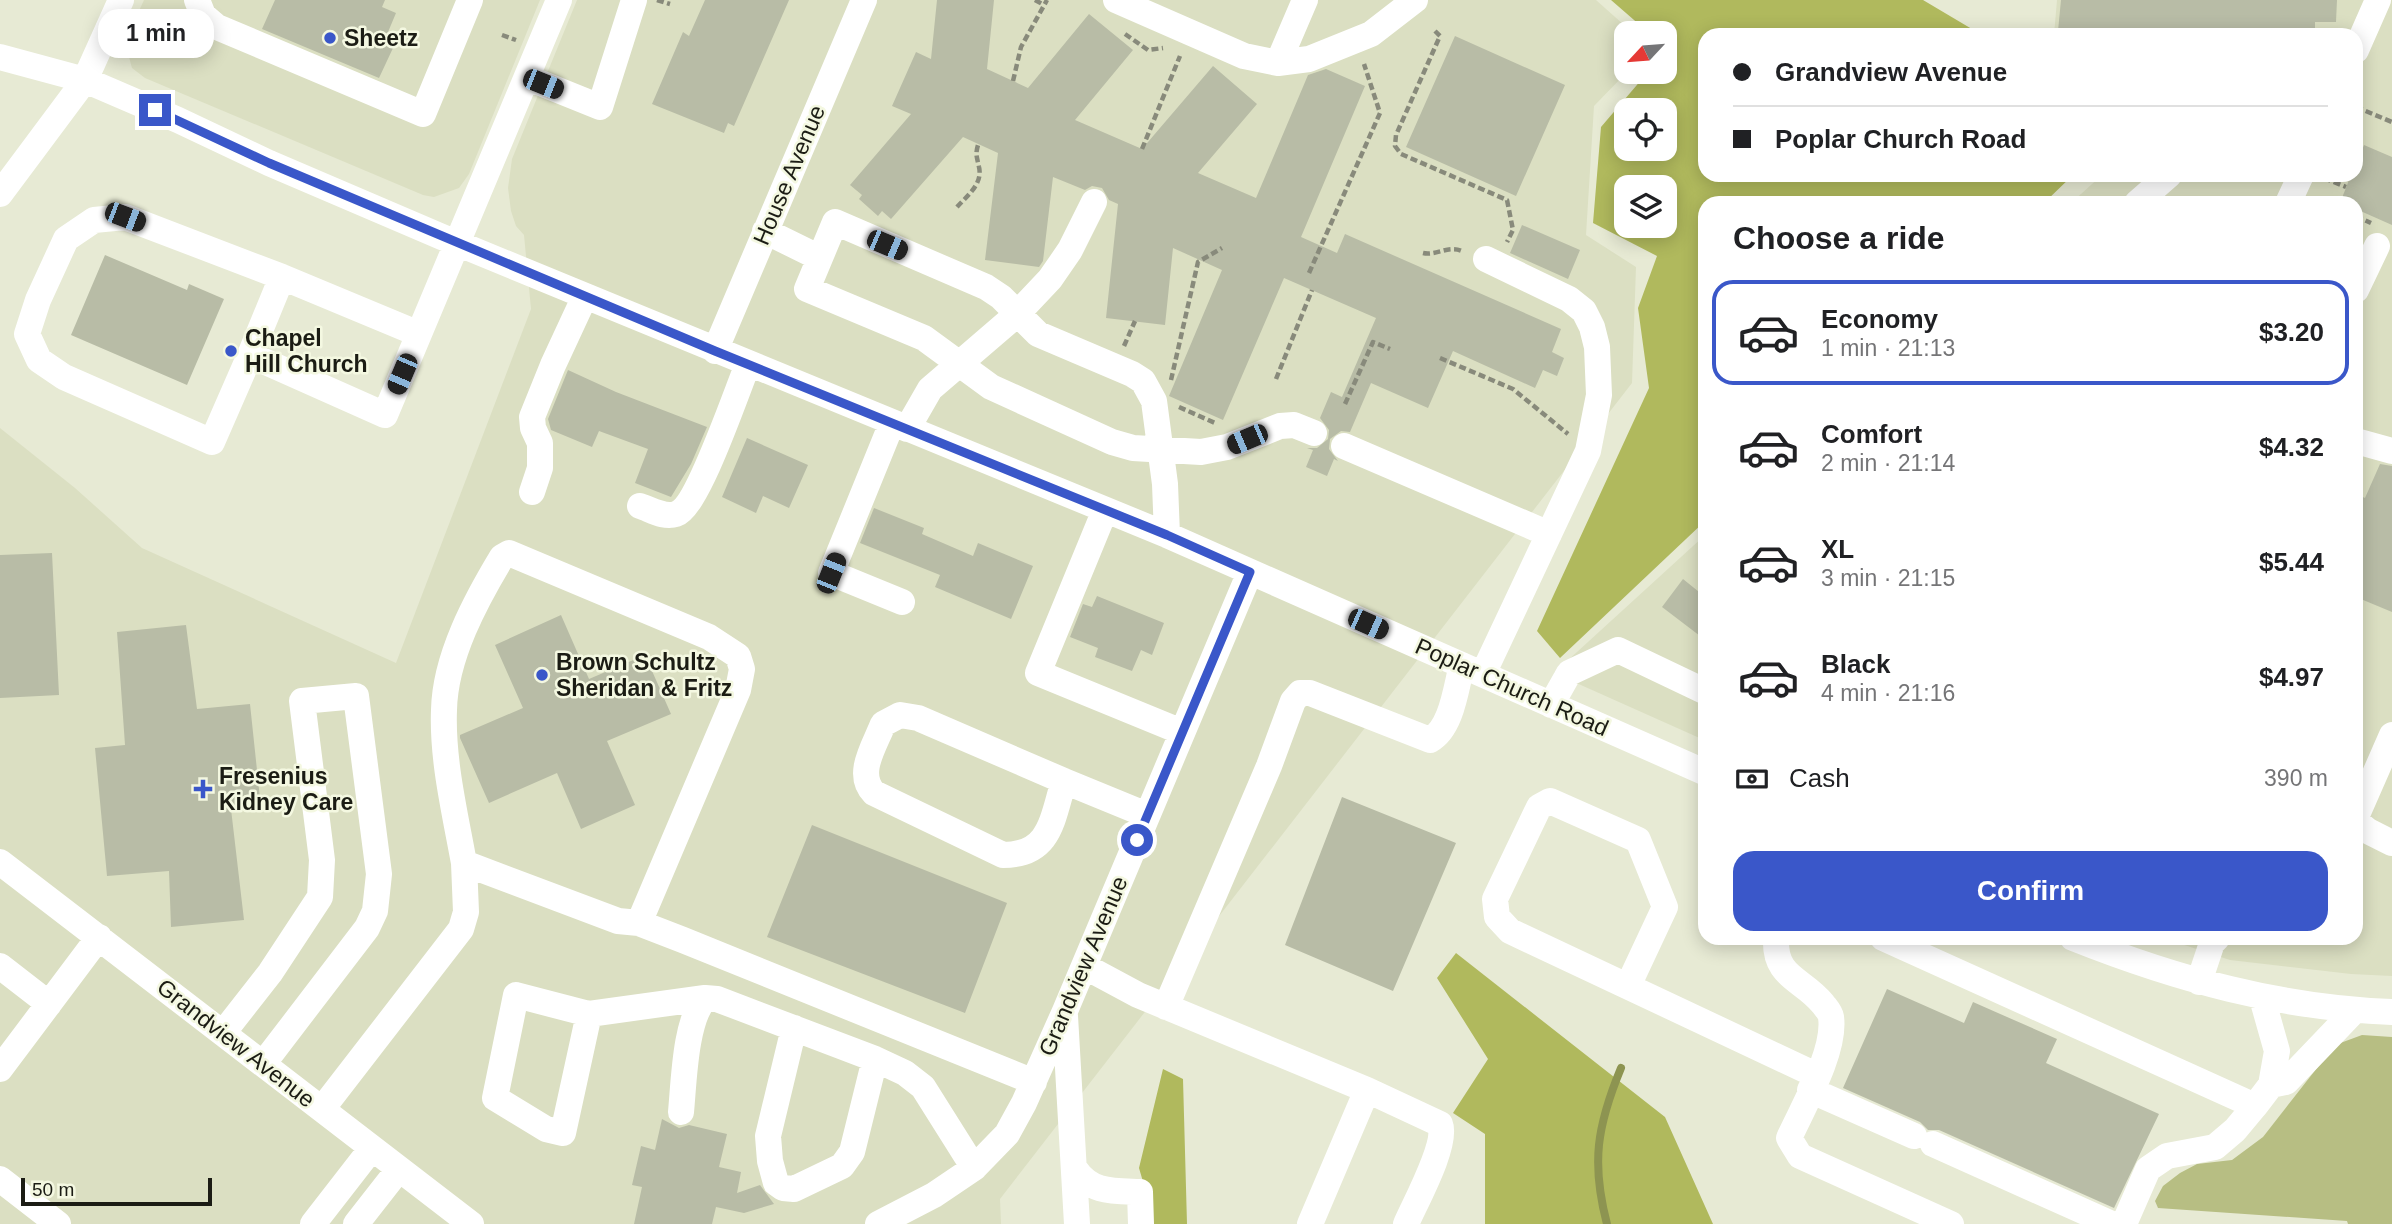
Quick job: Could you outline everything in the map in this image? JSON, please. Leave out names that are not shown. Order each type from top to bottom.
[{"type":"street","points":[[0,194],[85,80],[121,0]]},
{"type":"street","points":[[197,0],[203,15],[228,32],[423,114],[471,0]]},
{"type":"street","points":[[222,0],[217,15],[228,32]]},
{"type":"street","points":[[250,355],[385,415],[559,0]]},
{"type":"street","points":[[528,78],[600,107],[634,0]]},
{"type":"street","name":"House Avenue","points":[[715,351],[864,0]]},
{"type":"street","points":[[1116,0],[1244,56],[1278,64],[1309,59],[1371,34],[1415,0]]},
{"type":"street","points":[[1278,64],[1305,0]]},
{"type":"street","points":[[2363,34],[2378,0]]},
{"type":"street","name":"Poplar Church Road","points":[[0,57],[85,80],[269,163],[458,243],[1167,535],[1698,769]]},
{"type":"street","points":[[2145,196],[2161,182]]},
{"type":"street","points":[[902,602],[831,573],[899,426],[930,389],[1016,314],[1060,266],[1094,202]]},
{"type":"street","points":[[282,277],[212,442],[64,377],[39,360],[27,334],[38,300],[66,239],[94,220],[125,217],[282,277],[419,334]]},
{"type":"street","points":[[1167,535],[1168,521],[1160,451],[1154,401],[1143,381],[1047,339],[1016,314],[1001,297],[986,287],[835,222],[807,289],[923,338],[991,387],[1112,442],[1160,451],[1213,451],[1287,425],[1314,433]]},
{"type":"street","points":[[765,231],[820,258]]},
{"type":"street","points":[[2363,275],[2377,246]]},
{"type":"street","points":[[1166,1007],[1269,766],[1293,701],[1300,693],[1310,693],[1430,740],[1438,736],[1549,534],[1588,451],[1596,422],[1599,395],[1597,347],[1584,311],[1569,299],[1479,258]]},
{"type":"street","points":[[532,492],[540,468],[540,443],[533,428],[532,417],[585,296]]},
{"type":"street","points":[[640,506],[666,516],[678,514],[686,508],[699,485],[748,364]]},
{"type":"street","points":[[2363,443],[2392,451]]},
{"type":"street","points":[[1344,446],[1549,534]]},
{"type":"street","points":[[1105,510],[1038,673],[1182,733]]},
{"type":"street","points":[[323,1109],[461,929],[466,912],[464,863],[447,755],[443,709],[448,676],[476,599],[502,557],[509,553],[709,637],[738,656],[742,669],[738,690],[639,923]]},
{"type":"street","name":"Grandview Avenue","points":[[878,1224],[934,1195],[974,1168],[1007,1134],[1034,1082],[1065,1011],[1250,572]]},
{"type":"street","points":[[1551,705],[1569,673],[1618,650],[1698,688]]},
{"type":"street","points":[[223,1033],[270,973],[320,897],[322,860],[302,701],[356,696],[379,874],[375,911],[367,928],[263,1064]]},
{"type":"street","points":[[1064,781],[1043,841],[1034,850],[1020,855],[1003,855],[874,793],[865,779],[866,766],[883,724],[900,715],[918,718],[1147,815]]},
{"type":"street","points":[[2363,802],[2392,734]]},
{"type":"street","points":[[1628,986],[1665,907],[1638,840],[1549,801],[1539,807],[1495,900],[1497,917],[1510,931],[1628,986],[1924,1140],[2112,1224]]},
{"type":"street","points":[[2363,826],[2392,843]]},
{"type":"street","name":"Grandview Avenue","points":[[0,862],[471,1224]]},
{"type":"street","points":[[464,863],[618,921],[639,923],[1034,1082]]},
{"type":"street","points":[[0,1069],[99,937]]},
{"type":"street","points":[[1776,945],[1775,955],[1790,977],[1814,993],[1831,1015],[1831,1041],[1789,1138],[1800,1156],[1951,1224]]},
{"type":"street","points":[[1898,945],[2255,1106]]},
{"type":"street","points":[[2090,945],[2199,982],[2262,998],[2354,1011],[2392,1012]]},
{"type":"street","points":[[2199,982],[2214,945]]},
{"type":"street","points":[[0,966],[49,1004]]},
{"type":"street","points":[[1084,966],[1166,1007],[1367,1090],[1440,1124],[1443,1132],[1440,1146],[1406,1224]]},
{"type":"street","points":[[589,1014],[563,1133],[546,1129],[495,1098],[516,995],[589,1014],[705,998],[717,999],[905,1073],[923,1087],[974,1168]]},
{"type":"street","points":[[681,1112],[688,1048],[698,1007],[705,998]]},
{"type":"street","points":[[2124,1224],[2148,1169],[2168,1156],[2215,1147],[2235,1130],[2271,1085],[2277,1051],[2262,998]]},
{"type":"street","points":[[1065,1011],[1077,1224]]},
{"type":"street","points":[[2271,1085],[2286,1082],[2354,1011]]},
{"type":"street","points":[[794,1028],[768,1136],[770,1161],[776,1183],[783,1188],[794,1189],[830,1174],[852,1152],[875,1059]]},
{"type":"street","points":[[1310,1224],[1367,1090]]},
{"type":"street","points":[[313,1224],[372,1148]]},
{"type":"street","points":[[356,1224],[399,1169]]},
{"type":"street","points":[[1074,1169],[1082,1180],[1095,1188],[1140,1192],[1141,1224]]},
{"type":"street","points":[[0,1179],[58,1224]]},
{"type":"path","points":[[657,0],[670,4]]},
{"type":"path","points":[[1013,81],[1021,47],[1046,3],[1035,0]]},
{"type":"path","points":[[1435,30],[1440,36],[1396,135],[1395,146],[1401,154],[1507,200],[1513,230]]},
{"type":"path","points":[[502,35],[516,40]]},
{"type":"path","points":[[1142,149],[1185,45]]},
{"type":"path","points":[[1309,273],[1380,113],[1367,68],[1357,58]]},
{"type":"path","points":[[2363,110],[2392,122]]},
{"type":"path","points":[[957,207],[979,180],[979,166],[975,158],[978,145]]},
{"type":"path","points":[[2334,182],[2346,187]]},
{"type":"path","points":[[1169,388],[1198,262],[1222,248]]},
{"type":"path","points":[[1423,253],[1456,248],[1479,258]]},
{"type":"path","points":[[1276,379],[1312,290]]},
{"type":"path","points":[[1128,338],[1135,321]]},
{"type":"path","points":[[1345,404],[1373,342],[1390,349]]},
{"type":"path","points":[[1440,358],[1513,389],[1570,436]]},
{"type":"path","points":[[1178,407],[1216,424]]},
{"type":"shaded area","points":[[144,0],[540,0],[469,174],[459,188],[434,197],[423,195],[145,78],[132,68],[126,46],[128,35]]},
{"type":"shaded area","points":[[577,0],[1596,0],[1620,21],[1614,21],[1615,84],[1594,106],[1586,235],[1636,267],[1632,383],[1000,1199],[1001,1224],[0,1224],[0,428],[75,488],[142,548],[396,663],[531,309],[524,235],[516,226],[508,188],[512,159]]},
{"type":"shaded area","points":[[2057,0],[2392,0],[2392,976],[2230,960],[2184,945],[2363,945],[2363,196],[2079,196],[2094,182],[2363,182],[2363,28],[2055,28]]},
{"type":"shaded area","points":[[1698,541],[1698,737],[1554,673]]},
{"type":"green space","points":[[1611,0],[1923,0],[1970,28],[1698,28],[1698,182],[2066,182],[2051,196],[1698,196],[1698,528],[1560,658],[1537,631],[1649,388],[1638,308],[1657,256],[1622,238],[1677,238],[1677,175],[1614,175],[1614,234],[1593,223],[1601,127],[1614,112],[1614,161],[1677,161],[1677,98],[1626,98],[1638,84],[1677,84],[1677,21],[1635,21]]},
{"type":"green space","points":[[1456,953],[1665,1117],[1713,1224],[1485,1224],[1485,1134],[1453,1113],[1488,1059],[1437,978]]},
{"type":"green space","points":[[2362,1035],[2392,1037],[2392,1224],[2348,1224],[2347,1221],[2158,1208],[2155,1201],[2163,1186],[2180,1173],[2197,1164],[2232,1160],[2263,1137],[2335,1045]]},
{"type":"green space","points":[[1163,1069],[1183,1079],[1187,1224],[1152,1224],[1151,1209],[1139,1168]]},
{"type":"building","name":"Sheetz","points":[[275,0],[385,0],[382,7],[396,13],[383,44],[393,48],[379,78],[262,29]]},
{"type":"building","points":[[705,0],[789,0],[734,126],[728,123],[724,133],[652,104],[683,32],[689,36]]},
{"type":"building","points":[[937,0],[994,0],[987,69],[1028,88],[1089,14],[1133,50],[1075,120],[1142,149],[1213,66],[1257,104],[1198,173],[1256,198],[1308,75],[1326,69],[1365,86],[1301,237],[1337,253],[1345,234],[1561,329],[1552,352],[1564,358],[1557,376],[1543,370],[1535,388],[1453,351],[1428,408],[1371,383],[1350,432],[1341,431],[1330,439],[1329,449],[1338,461],[1334,459],[1327,476],[1306,467],[1313,450],[1307,448],[1317,448],[1328,439],[1329,430],[1320,418],[1331,392],[1342,397],[1376,318],[1284,278],[1223,420],[1169,396],[1222,270],[1173,248],[1165,325],[1106,318],[1118,204],[1109,200],[1102,188],[1092,186],[1085,190],[1053,177],[1043,261],[1039,267],[985,260],[998,153],[963,137],[891,219],[882,211],[878,216],[859,199],[862,195],[850,185],[911,114],[892,106],[916,52],[931,59]]},
{"type":"building","points":[[2061,0],[2337,0],[2336,22],[2315,22],[2315,28],[2058,28]]},
{"type":"building","points":[[1455,36],[1565,85],[1516,196],[1406,147]]},
{"type":"building","points":[[2364,145],[2392,157],[2392,225],[2363,212],[2363,196],[2343,196],[2348,182],[2363,182]]},
{"type":"building","points":[[1522,225],[1580,250],[1568,279],[1510,253]]},
{"type":"building","points":[[105,255],[187,290],[189,284],[224,299],[187,385],[71,335]]},
{"type":"building","points":[[568,370],[616,392],[707,427],[691,464],[671,497],[635,483],[648,449],[599,431],[592,447],[551,430],[548,419]]},
{"type":"building","points":[[747,438],[808,465],[789,508],[763,496],[756,513],[722,497]]},
{"type":"building","points":[[2380,464],[2392,466],[2392,612],[2363,600],[2363,497],[2365,498]]},
{"type":"building","points":[[874,508],[924,528],[922,534],[973,556],[978,543],[1033,566],[1011,619],[935,587],[940,575],[860,543]]},
{"type":"building","points":[[52,553],[59,695],[0,698],[0,555]]},
{"type":"building","points":[[1683,579],[1698,591],[1698,634],[1662,607]]},
{"type":"building","points":[[1097,596],[1164,623],[1152,655],[1141,650],[1132,671],[1095,657],[1098,648],[1070,637],[1083,604],[1092,607]]},
{"type":"building","points":[[561,615],[589,679],[645,655],[671,714],[607,741],[635,805],[581,829],[557,773],[489,803],[460,738],[460,735],[523,708],[495,645]]},
{"type":"building","points":[[186,625],[197,709],[250,704],[261,808],[231,809],[244,920],[171,927],[169,871],[107,876],[95,748],[125,745],[117,632]]},
{"type":"building","points":[[1342,797],[1456,843],[1393,991],[1285,945]]},
{"type":"building","points":[[812,825],[1007,903],[965,1013],[767,937]]},
{"type":"building","points":[[1887,989],[1964,1023],[1973,1002],[2057,1039],[2046,1063],[2159,1114],[2114,1208],[1939,1130],[1928,1130],[1920,1122],[1843,1088]]},
{"type":"building","points":[[662,1119],[679,1128],[689,1125],[727,1134],[719,1167],[741,1172],[737,1193],[760,1185],[774,1204],[744,1213],[716,1207],[712,1224],[634,1224],[642,1187],[632,1185],[641,1146],[655,1150]]},
{"type":"waterway","points":[[1607,1224],[1599,1182],[1599,1145],[1606,1108],[1621,1068]]},
{"type":"place","name":"Sheetz","points":[[330,38]]},
{"type":"place","name":"Chapel Hill Church","points":[[231,351]]},
{"type":"place","name":"Brown Schultz Sheridan & Fritz","points":[[542,675]]},
{"type":"place","name":"Fresenius Kidney Care","points":[[203,789]]},
{"type":"route","points":[[155,110],[269,163],[715,351],[1167,535],[1250,572],[1137,840]]}]
